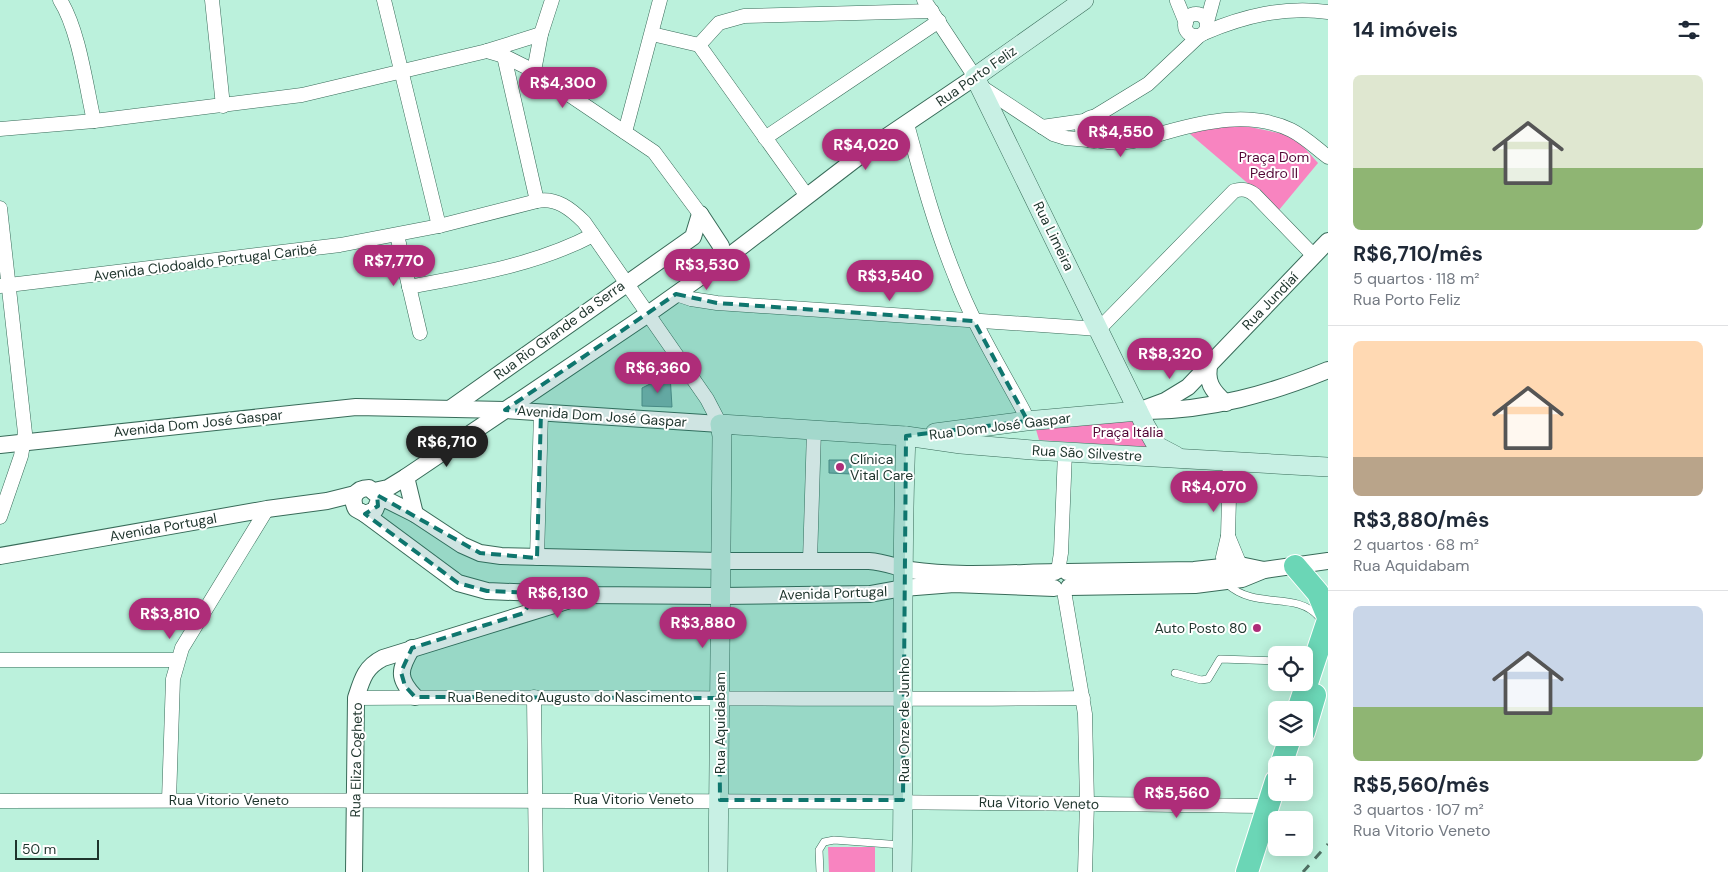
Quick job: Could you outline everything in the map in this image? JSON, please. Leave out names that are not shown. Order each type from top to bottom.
[{"type":"highway","points":[[1295,566],[1318,593],[1327,621],[1301,701]]},
{"type":"highway","points":[[1309,701],[1315,660]]},
{"type":"highway","points":[[1247,872],[1277,810]]},
{"type":"highway","points":[[1260,872],[1277,810]]},
{"type":"main road","name":"Rua Porto Feliz","points":[[977,81],[1084,0]]},
{"type":"main road","name":"Rua Limeira","points":[[977,81],[1099,329],[1138,411],[1153,451]]},
{"type":"main road","name":"Rua Dom José Gaspar","points":[[906,436],[1026,421],[1138,411]]},
{"type":"main road","points":[[1026,421],[1027,436],[1032,450]]},
{"type":"main road","name":"Avenida Dom José Gaspar","points":[[720,424],[906,436]]},
{"type":"main road","name":"Rua Aquidabam","points":[[718,872],[722,436],[720,424]]},
{"type":"main road","name":"Rua São Silvestre","points":[[906,436],[961,444],[1032,450],[1065,452],[1153,451],[1177,457],[1328,467]]},
{"type":"main road","name":"Rua Onze de Junho","points":[[902,872],[903,568],[906,436]]},
{"type":"street","points":[[212,0],[223,106]]},
{"type":"street","points":[[384,0],[439,226]]},
{"type":"street","points":[[534,71],[541,34],[552,0]]},
{"type":"street","points":[[625,132],[660,0]]},
{"type":"street","points":[[1177,0],[1196,25]]},
{"type":"street","points":[[1209,0],[1178,56],[1148,84],[1089,119],[1081,129],[1100,134],[1142,140],[1215,121],[1256,120],[1289,129],[1309,141],[1328,157]]},
{"type":"street","points":[[1196,25],[1214,0]]},
{"type":"street","points":[[64,3],[94,121]]},
{"type":"street","points":[[1196,25],[1228,22],[1271,12],[1293,10],[1328,12]]},
{"type":"street","points":[[700,45],[719,24],[744,16],[931,11]]},
{"type":"street","points":[[765,138],[931,11]]},
{"type":"street","name":"Rua Limeira","points":[[931,11],[977,81]]},
{"type":"street","points":[[0,129],[94,121],[302,95],[401,73],[487,51],[541,34]]},
{"type":"street","points":[[652,34],[700,45],[807,196]]},
{"type":"street","points":[[487,51],[504,56],[534,71],[625,132],[662,160],[719,243],[720,262]]},
{"type":"street","points":[[504,56],[537,200],[553,201],[563,205],[584,222],[713,408],[720,424]]},
{"type":"street","points":[[977,81],[1042,127],[1061,137],[1100,134]]},
{"type":"street","name":"Rua Porto Feliz","points":[[358,506],[363,488],[375,493],[388,488],[406,477],[648,314],[907,124],[977,81]]},
{"type":"street","points":[[1100,134],[1115,105]]},
{"type":"street","points":[[1042,127],[1089,119],[1101,119],[1100,134]]},
{"type":"street","points":[[907,124],[942,243],[974,321],[1024,412],[1026,421]]},
{"type":"street","points":[[676,294],[691,299],[717,303],[1099,329],[1234,191],[1239,189],[1248,190],[1255,195],[1314,256]]},
{"type":"street","name":"Avenida Clodoaldo Portugal Caribé","points":[[5,285],[257,257],[397,235],[537,200]]},
{"type":"street","points":[[0,208],[5,285],[24,414],[24,442],[0,516]]},
{"type":"street","points":[[700,214],[693,237],[743,246]]},
{"type":"street","points":[[397,235],[420,333]]},
{"type":"street","points":[[409,287],[504,268],[540,258],[594,235]]},
{"type":"street","name":"Rua Rio Grande da Serra","points":[[451,408],[626,282],[693,237]]},
{"type":"street","name":"Rua Jundiaí","points":[[1138,411],[1178,394],[1328,241]]},
{"type":"street","points":[[1210,362],[1208,370],[1211,388],[1226,402]]},
{"type":"street","name":"Rua Dom José Gaspar","points":[[1138,411],[1176,410],[1226,402],[1280,389],[1328,370]]},
{"type":"street","name":"Avenida Dom José Gaspar","points":[[0,444],[328,409],[385,406],[505,410],[720,424]]},
{"type":"street","points":[[537,558],[541,412]]},
{"type":"street","points":[[810,561],[814,430]]},
{"type":"street","points":[[1065,452],[1061,579],[1083,698],[1087,803],[1085,872]]},
{"type":"street","points":[[1224,574],[1228,536],[1230,460]]},
{"type":"street","points":[[406,477],[415,514]]},
{"type":"street","points":[[358,506],[375,510],[378,506],[375,493]]},
{"type":"street","name":"Avenida Portugal","points":[[375,493],[415,514],[462,545],[480,553],[537,558],[879,561],[903,568],[944,572],[1195,585],[1224,574],[1328,561]]},
{"type":"street","name":"Avenida Portugal","points":[[0,556],[267,508],[327,502],[358,506],[458,583],[488,591],[584,596],[870,594],[903,588],[1061,579]]},
{"type":"street","points":[[169,800],[173,679],[177,660],[182,648],[267,508]]},
{"type":"street","points":[[1228,536],[1241,572]]},
{"type":"street","points":[[524,613],[531,593]]},
{"type":"street","name":"Rua Eliza Cogheto","points":[[354,872],[356,698],[362,675],[370,664],[412,648],[584,596]]},
{"type":"street","points":[[412,648],[401,672],[405,686],[415,698]]},
{"type":"street","points":[[0,660],[177,660]]},
{"type":"street","points":[[534,697],[536,872]]},
{"type":"street","name":"Rua Benedito Augusto do Nascimento","points":[[356,698],[534,697],[904,700],[1083,698]]},
{"type":"street","name":"Rua Vitorio Veneto","points":[[0,801],[903,800],[1087,803],[1277,810]]},
{"type":"lane","points":[[1224,574],[1238,593],[1252,598],[1304,606],[1327,621]]},
{"type":"lane","points":[[1175,673],[1201,680],[1208,678],[1220,659],[1268,661]]},
{"type":"lane","points":[[820,872],[819,850],[824,842],[834,840],[902,845]]},
{"type":"highlighted area","points":[[676,294],[717,303],[974,321],[1025,416],[1026,421],[906,436],[903,800],[720,800],[719,698],[415,697],[405,686],[401,672],[412,648],[524,613],[535,593],[487,591],[458,583],[365,514],[378,506],[377,495],[480,553],[537,558],[541,412],[505,410]]},
{"type":"green space","name":"Praça Dom Pedro II","points":[[1225,122],[1294,136],[1318,163],[1279,210],[1190,134]]},
{"type":"green space","name":"Praça Itália","points":[[1137,416],[1154,448],[1039,440],[1035,426]]},
{"type":"green space","points":[[828,847],[875,847],[875,872],[829,872]]},
{"type":"building","points":[[670,374],[672,407],[642,406],[642,388]]},
{"type":"building","name":"Clínica Vital Care","points":[[829,460],[851,460],[851,474],[829,473]]},
{"type":"railway","points":[[1303,872],[1328,844]]},
{"type":"place","name":"Clínica Vital Care","points":[[840,467]]},
{"type":"place","name":"Auto Posto 80","points":[[1257,628]]}]
